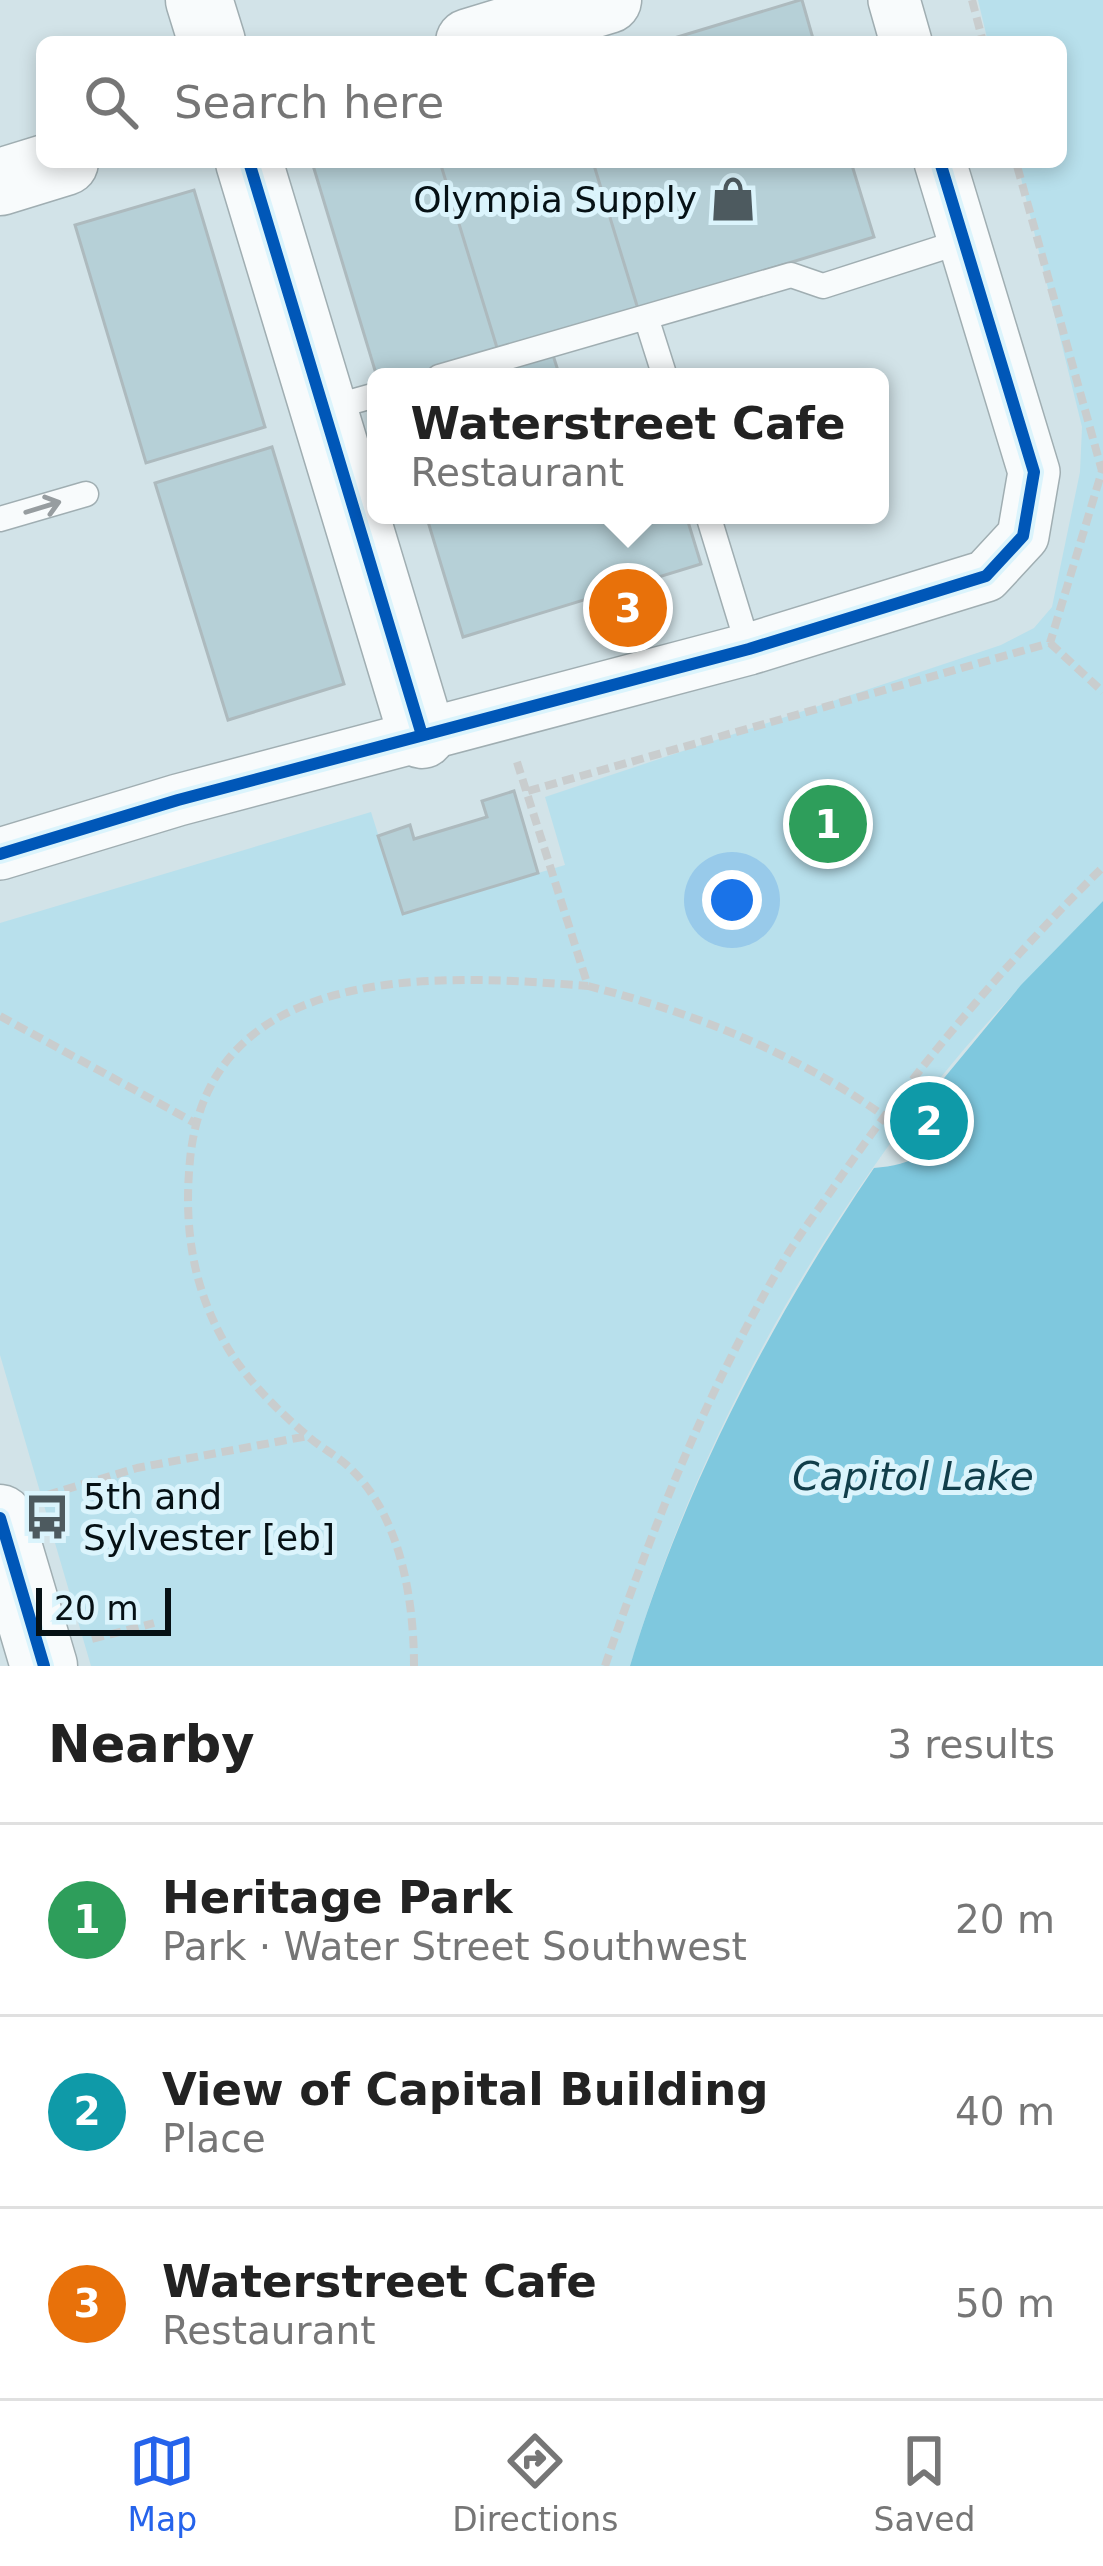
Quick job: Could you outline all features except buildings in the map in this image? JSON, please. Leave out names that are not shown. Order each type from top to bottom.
[{"type":"street","points":[[200,0],[210,36]]},
{"type":"street","points":[[894,0],[904,36]]},
{"type":"street","points":[[485,36],[566,6]]},
{"type":"street","points":[[0,182],[46,168]]},
{"type":"street","points":[[251,168],[349,403],[367,485]]},
{"type":"street","points":[[0,854],[178,800],[749,650],[986,575],[1023,536],[1034,472],[942,168]]},
{"type":"street","points":[[376,524],[422,735]]},
{"type":"street","points":[[16,1541],[67,1653]]},
{"type":"lane","points":[[470,368],[791,274],[823,286],[963,241]]},
{"type":"lane","points":[[646,317],[662,368]]},
{"type":"lane","points":[[0,519],[86,494]]},
{"type":"lane","points":[[711,524],[749,650]]},
{"type":"path","points":[[972,0],[981,36]]},
{"type":"path","points":[[1050,643],[1103,692]]},
{"type":"path","points":[[502,766],[519,761],[587,986]]},
{"type":"path","points":[[605,1666],[643,1555],[721,1376],[783,1262],[920,1066],[998,974],[1103,867]]},
{"type":"path","points":[[413,1666],[409,1596],[384,1521],[356,1473],[308,1436],[234,1359],[208,1308],[193,1258],[186,1200],[196,1123],[227,1062],[258,1030],[294,1006],[349,992],[507,979],[587,986],[705,1020],[843,1086],[884,1116]]},
{"type":"path","points":[[0,1016],[196,1123]]},
{"type":"path","points":[[16,1541],[137,1468],[308,1436]]},
{"type":"path","points":[[67,1653],[154,1623]]},
{"type":"shaded area","points":[[978,0],[1103,0],[1103,901],[937,1082],[840,1216],[796,1287],[756,1359],[685,1510],[630,1666],[91,1666],[0,1355],[0,923],[371,812],[403,913],[565,865],[545,797],[1001,645],[1034,628],[1052,607],[1080,472],[1082,427],[1018,168],[1067,168],[1067,36],[987,36]]},
{"type":"water","name":"Capitol Lake","points":[[1103,901],[1103,1666],[630,1666],[703,1471],[799,1285],[874,1168],[912,1160],[941,1138],[952,1113],[940,1083],[1021,985]]},
{"type":"cycle path","points":[[251,168],[422,735]]},
{"type":"cycle path","points":[[0,854],[178,800],[749,649],[986,576],[1023,536],[1034,472],[942,168]]},
{"type":"cycle path","points":[[0,1518],[44,1666]]},
{"type":"place","name":"Olympia Supply","points":[[733,199]]},
{"type":"place","name":"Waterstreet Cafe","points":[[628,608]]},
{"type":"place","name":"Heritage Park","points":[[828,824]]},
{"type":"place","name":"View of Capital Building","points":[[929,1121]]},
{"type":"place","name":"5th and Sylvester [eb]","points":[[47,1517]]}]
